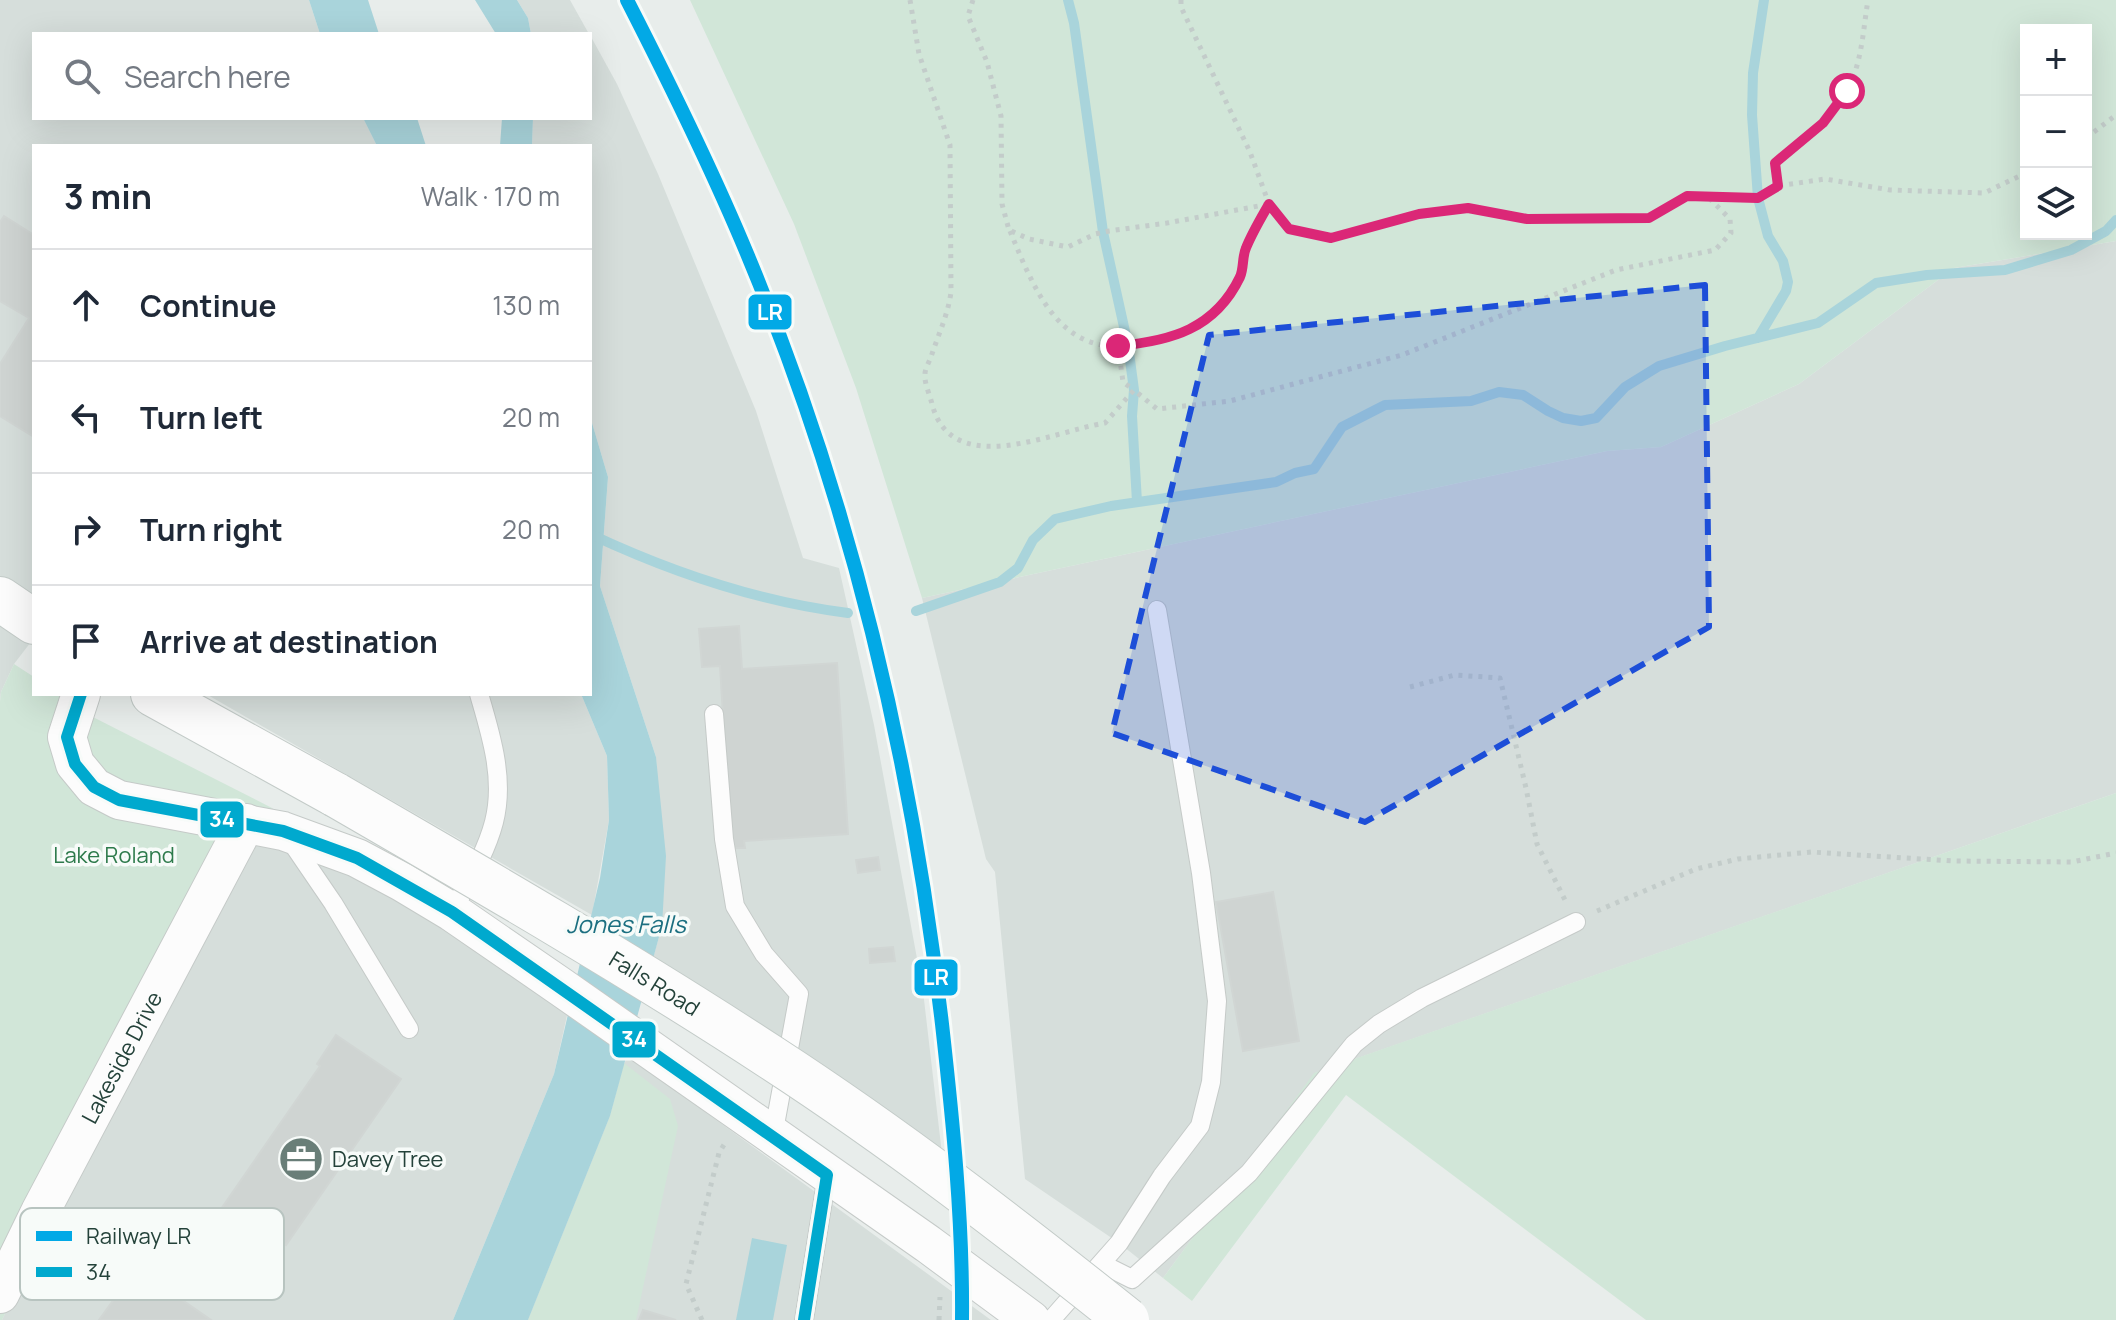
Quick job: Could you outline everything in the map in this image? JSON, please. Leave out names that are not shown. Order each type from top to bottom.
[{"type":"main road","points":[[0,599],[32,621]]},
{"type":"main road","name":"Falls Road","points":[[157,696],[336,795],[545,917],[771,1057],[884,1134],[1127,1320]]},
{"type":"street","points":[[80,696],[67,737],[75,764],[94,787],[119,800],[283,831],[357,858],[452,912],[1031,1320]]},
{"type":"street","name":"Lakeside Drive","points":[[42,1208],[246,823]]},
{"type":"street","name":"Lakeside Drive","points":[[0,1294],[20,1253]]},
{"type":"lane","points":[[1051,1320],[1119,1243],[1162,1176],[1200,1126],[1211,1082],[1217,1001],[1201,873],[1157,610]]},
{"type":"lane","points":[[452,912],[494,822],[498,773],[491,733],[480,696]]},
{"type":"lane","points":[[714,714],[724,839],[735,906],[764,954],[799,994],[773,1136]]},
{"type":"lane","points":[[283,831],[311,868],[409,1029]]},
{"type":"lane","points":[[1102,1264],[1132,1279],[1249,1173],[1354,1044],[1379,1024],[1422,998],[1576,922]]},
{"type":"lane","points":[[804,1320],[827,1175]]},
{"type":"path","points":[[910,0],[919,54],[950,145],[951,292],[949,308],[925,374],[936,420],[953,439],[977,447],[1022,442],[1105,423],[1134,390]]},
{"type":"path","points":[[973,0],[968,16],[987,62],[1001,116],[1002,204],[1009,230],[1034,290],[1060,324],[1084,342],[1118,346],[1150,343],[1191,330],[1223,307],[1242,274],[1244,251],[1269,204]]},
{"type":"path","points":[[1181,0],[1181,7],[1250,152],[1269,204],[1289,229],[1331,238],[1419,214],[1468,208],[1527,219],[1649,218],[1687,196],[1758,198],[1778,186],[1825,179],[1890,190],[1984,193],[2020,176]]},
{"type":"path","points":[[1778,186],[1775,163],[1823,123],[1847,91],[1860,53],[1868,0]]},
{"type":"path","points":[[2092,133],[2116,115]]},
{"type":"path","points":[[1118,346],[1123,382],[1157,409],[1230,401],[1402,355],[1616,270],[1715,250],[1731,233],[1730,219],[1708,197]]},
{"type":"path","points":[[1009,230],[1029,239],[1068,247],[1109,231],[1269,204]]},
{"type":"path","points":[[1410,687],[1455,675],[1500,678],[1537,844],[1576,922],[1696,869],[1738,859],[1811,852],[1954,861],[2072,862],[2116,853]]},
{"type":"path","points":[[702,1320],[686,1284],[719,1153]]},
{"type":"path","points":[[939,1320],[940,1284]]},
{"type":"highlighted area","points":[[1705,285],[1709,627],[1365,822],[1112,733],[1209,335]]},
{"type":"shaded area","points":[[0,0],[309,0],[319,32],[32,32],[32,120],[364,120],[376,144],[32,144],[32,641],[14,664],[1,692],[0,702]]},
{"type":"shaded area","points":[[517,0],[570,0],[588,32],[531,32],[528,18]]},
{"type":"shaded area","points":[[592,39],[617,84],[658,174],[756,411],[803,558],[839,568],[874,725],[923,991],[942,1154],[653,958],[662,926],[656,757],[600,586],[608,477],[592,423],[592,144],[532,144],[533,120],[592,120]]},
{"type":"shaded area","points":[[2116,241],[2116,793],[1315,1073],[1163,1278],[1119,1243],[1025,1179],[995,872],[986,859],[922,598],[1607,451],[1661,447],[1799,384],[1954,268]]},
{"type":"shaded area","points":[[209,696],[582,696],[607,756],[609,820],[592,915]]},
{"type":"shaded area","points":[[272,808],[568,1011],[554,1074],[453,1320],[2,1320],[20,1282],[20,1300],[284,1300],[284,1208],[55,1208]]},
{"type":"shaded area","points":[[627,1055],[991,1320],[528,1320],[610,1116]]},
{"type":"green space","points":[[690,0],[2116,0],[2116,241],[1954,268],[1799,384],[1661,447],[1607,451],[922,598],[856,388],[794,224]]},
{"type":"green space","name":"Lake Roland","points":[[14,664],[32,676],[32,696],[63,696],[89,715],[272,808],[55,1208],[20,1208],[20,1282],[0,1320],[0,702],[1,692]]},
{"type":"green space","points":[[2116,793],[2116,1320],[1646,1320],[1346,1095],[1192,1301],[1163,1278],[1314,1073]]},
{"type":"green space","points":[[624,1063],[670,1099],[678,1126],[636,1320],[528,1320],[610,1116]]},
{"type":"water","points":[[309,0],[368,0],[378,32],[319,32]]},
{"type":"water","points":[[475,0],[517,0],[528,18],[531,32],[495,32]]},
{"type":"water","points":[[364,120],[418,120],[425,144],[376,144]]},
{"type":"water","points":[[502,120],[533,120],[532,144],[500,144]]},
{"type":"water","name":"Jones Falls","points":[[592,423],[608,477],[600,586],[656,757],[666,856],[662,926],[610,1116],[528,1320],[453,1320],[554,1074],[600,878],[609,820],[607,756],[582,696],[592,696]]},
{"type":"water","points":[[752,1238],[787,1245],[773,1320],[736,1320]]},
{"type":"building","points":[[4,216],[32,234],[32,436],[0,416],[0,364],[29,318],[0,301],[0,222]]},
{"type":"building","points":[[739,626],[742,669],[837,663],[848,834],[744,841],[745,848],[731,848],[720,666],[702,667],[699,629]]},
{"type":"building","points":[[878,857],[880,870],[858,873],[856,860]]},
{"type":"building","points":[[1273,892],[1299,1041],[1243,1051],[1216,902]]},
{"type":"building","points":[[893,947],[895,961],[870,963],[869,949]]},
{"type":"building","name":"Davey Tree","points":[[336,1035],[401,1079],[286,1245],[284,1208],[222,1208],[320,1066],[317,1064]]},
{"type":"building","points":[[113,1300],[182,1300],[211,1320],[99,1320]]},
{"type":"building","points":[[643,1310],[676,1320],[639,1320]]},
{"type":"waterway","points":[[1068,0],[1074,23],[1103,232],[1128,345],[1134,390],[1132,416],[1137,502]]},
{"type":"waterway","points":[[1758,338],[1786,291],[1788,282],[1783,261],[1768,236],[1758,198],[1752,115],[1753,73],[1764,0]]},
{"type":"waterway","points":[[916,611],[1000,582],[1018,568],[1033,540],[1055,519],[1111,506],[1276,482],[1314,469],[1342,427],[1385,405],[1471,401],[1499,392],[1523,395],[1563,418],[1581,421],[1596,418],[1625,387],[1659,366],[1818,323],[1876,283],[1927,275],[2005,270],[2071,250],[2106,231],[2116,220]]},
{"type":"waterway","points":[[592,535],[716,584],[782,601],[848,613]]},
{"type":"rail line","name":"LR","points":[[627,0],[720,191],[784,348],[817,442],[872,633],[913,827],[942,1024],[956,1172],[962,1320]]},
{"type":"transit line","name":"34","points":[[80,696],[67,737],[75,764],[94,787],[119,800],[283,831],[357,858],[452,912],[827,1175]]},
{"type":"transit line","name":"34","points":[[804,1320],[827,1175]]},
{"type":"place","name":"Davey Tree","points":[[301,1159]]},
{"type":"route","points":[[1118,346],[1150,343],[1191,330],[1223,307],[1242,274],[1244,251],[1269,204],[1289,229],[1331,238],[1419,214],[1468,208],[1527,219],[1649,218],[1687,196],[1758,198],[1778,186],[1775,163],[1823,123],[1847,91]]}]
